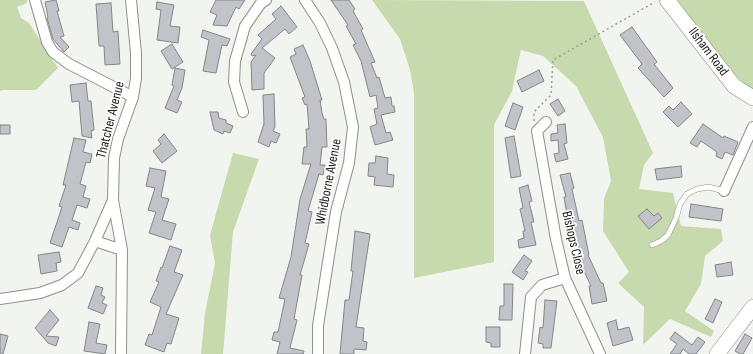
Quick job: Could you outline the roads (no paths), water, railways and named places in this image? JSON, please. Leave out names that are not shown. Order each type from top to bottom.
[{"type":"street","points":[[35,0],[47,42],[53,52],[69,64],[133,97]]},
{"type":"street","name":"Thatcher Avenue","points":[[121,354],[122,250],[113,200],[114,158],[118,139],[133,97],[136,78],[136,53],[131,0]]},
{"type":"street","points":[[243,112],[234,82],[235,61],[245,26],[261,4],[266,0]]},
{"type":"street","name":"Whidborne Avenue","points":[[305,0],[320,23],[332,48],[344,82],[353,127],[349,163],[336,212],[318,326],[318,354]]},
{"type":"street","name":"Ilsham Road","points":[[667,0],[734,86],[753,98]]},
{"type":"street","name":"Bishops Close","points":[[546,122],[534,130],[565,278],[600,354]]},
{"type":"street","points":[[724,191],[753,127]]},
{"type":"street","name":"Thatcher Avenue","points":[[0,300],[40,293],[62,285],[78,273],[95,241],[113,200]]},
{"type":"street","points":[[95,241],[122,250]]},
{"type":"street","points":[[525,354],[531,297],[542,285],[565,278]]},
{"type":"street","points":[[718,354],[753,307]]},
{"type":"lane","points":[[652,245],[661,242],[668,235],[676,218],[680,204],[687,194],[697,189],[709,188],[724,191]]}]
